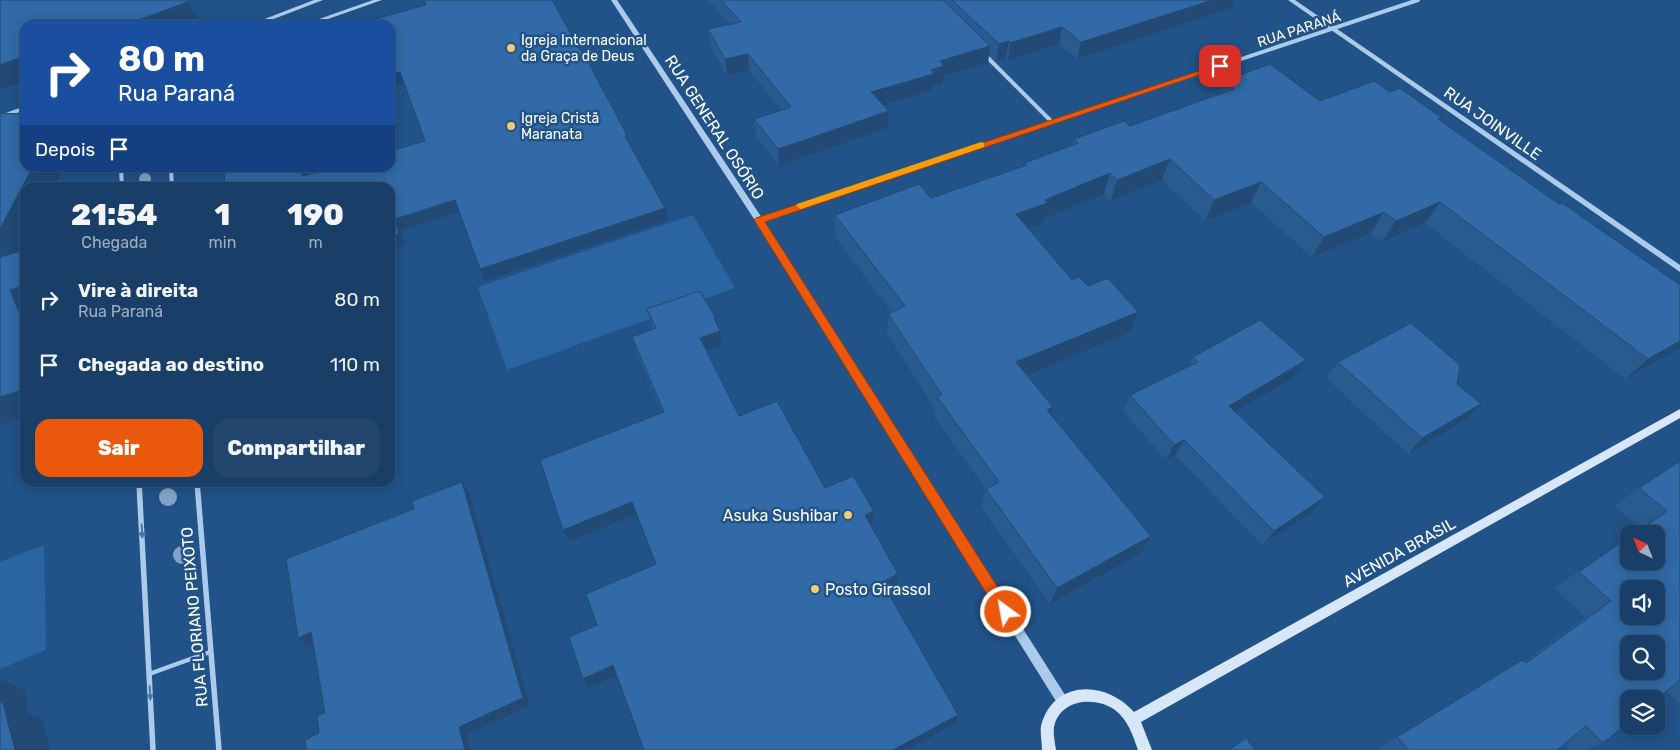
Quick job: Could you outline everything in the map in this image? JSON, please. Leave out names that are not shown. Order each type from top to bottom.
[{"type":"main road","name":"AVENIDA BRASIL","points":[[1134,719],[1680,413]]},
{"type":"main road","points":[[1049,750],[1048,727],[1053,713],[1063,702],[1076,696],[1092,694],[1108,698],[1122,706],[1134,719],[1142,734],[1146,750]]},
{"type":"street","points":[[266,20],[320,0]]},
{"type":"street","points":[[317,20],[358,2],[379,0]]},
{"type":"street","name":"RUA GENERAL OSÓRIO","points":[[614,0],[759,220],[1063,702]]},
{"type":"street","name":"RUA JOINVILLE","points":[[1291,0],[1680,269]]},
{"type":"street","name":"RUA PARANÁ","points":[[759,220],[1051,121],[1333,30],[1418,0]]},
{"type":"street","points":[[977,47],[1051,121]]},
{"type":"street","points":[[0,117],[20,110]]},
{"type":"street","points":[[139,487],[153,750]]},
{"type":"street","name":"RUA FLORIANO PEIXOTO","points":[[197,487],[219,750]]},
{"type":"lane","points":[[149,674],[210,652]]},
{"type":"shaded area","points":[[693,215],[735,288],[507,370],[478,287]]},
{"type":"shaded area","points":[[44,545],[46,650],[0,669],[0,562]]},
{"type":"building","points":[[0,0],[187,0],[188,2],[138,20],[20,20],[20,58],[0,65]]},
{"type":"building","points":[[424,0],[552,0],[580,50],[583,52],[627,135],[625,136],[665,208],[480,269],[455,200],[395,219],[395,182],[225,182],[224,172],[302,172],[303,176],[318,172],[395,172],[395,150],[425,141],[400,72],[395,73],[395,20],[371,20],[426,5]]},
{"type":"building","points":[[721,0],[943,0],[990,46],[940,61],[944,66],[931,70],[934,74],[871,92],[889,111],[778,149],[754,119],[791,107],[748,54],[725,59],[708,29],[741,22]]},
{"type":"building","points":[[952,0],[1213,0],[1081,42],[1062,27],[1010,43],[1009,41],[999,44]]},
{"type":"building","points":[[1270,64],[1320,101],[1374,81],[1390,92],[1400,88],[1442,118],[1438,119],[1559,204],[1562,203],[1680,285],[1680,341],[1648,359],[1440,202],[1396,221],[1384,212],[1324,237],[1261,182],[1214,200],[1170,159],[1117,180],[1110,173],[1045,200],[1048,203],[1016,214],[1072,280],[1079,277],[1088,286],[1108,278],[1138,312],[1016,362],[1053,407],[1047,410],[1151,536],[1057,588],[986,489],[999,482],[937,397],[942,395],[888,314],[905,306],[835,215],[919,184],[931,198],[1027,165],[1025,163],[1078,143],[1074,139],[1124,121],[1130,126],[1234,89],[1224,81]]},
{"type":"building","points":[[0,113],[20,114],[20,172],[30,172],[25,182],[20,182],[20,191],[0,229]]},
{"type":"building","points":[[395,219],[399,234],[395,235]]},
{"type":"building","points":[[20,251],[20,287],[10,290],[20,315],[20,391],[0,397],[0,257]]},
{"type":"building","points":[[700,291],[715,317],[720,331],[700,338],[739,416],[777,401],[825,488],[853,476],[874,511],[865,515],[898,574],[882,582],[958,715],[893,750],[644,750],[613,665],[583,679],[569,637],[597,625],[586,594],[656,564],[632,502],[563,530],[540,460],[664,412],[632,337],[656,328],[647,309]]},
{"type":"building","points":[[1260,320],[1306,360],[1229,406],[1325,497],[1274,531],[1184,440],[1174,445],[1130,395],[1198,362],[1193,357]]},
{"type":"building","points":[[1411,323],[1460,365],[1457,384],[1481,404],[1422,438],[1338,362]]},
{"type":"building","points":[[1680,461],[1680,680],[1665,692],[1665,690],[1620,690],[1620,729],[1603,743],[1586,726],[1557,750],[1408,750],[1397,737],[1522,660],[1526,663],[1611,601],[1579,572],[1620,543],[1620,570],[1665,570],[1665,525],[1647,525],[1667,511],[1639,488]]},
{"type":"building","points":[[462,482],[523,698],[459,727],[465,750],[306,750],[305,740],[319,733],[317,716],[325,713],[311,632],[298,638],[286,559],[414,509],[412,501]]},
{"type":"building","points":[[0,702],[3,703],[15,750],[0,750]]},
{"type":"building","points":[[1246,738],[1255,750],[1229,750]]},
{"type":"slow traffic","points":[[801,206],[981,145]]},
{"type":"place","name":"Igreja Internacional da Graça de Deus","points":[[511,48]]},
{"type":"place","name":"Igreja Cristã Maranata","points":[[511,126]]},
{"type":"place","name":"Asuka Sushibar","points":[[848,515]]},
{"type":"place","name":"Posto Girassol","points":[[815,589]]},
{"type":"route","points":[[1006,612],[759,220],[1220,66]]}]
